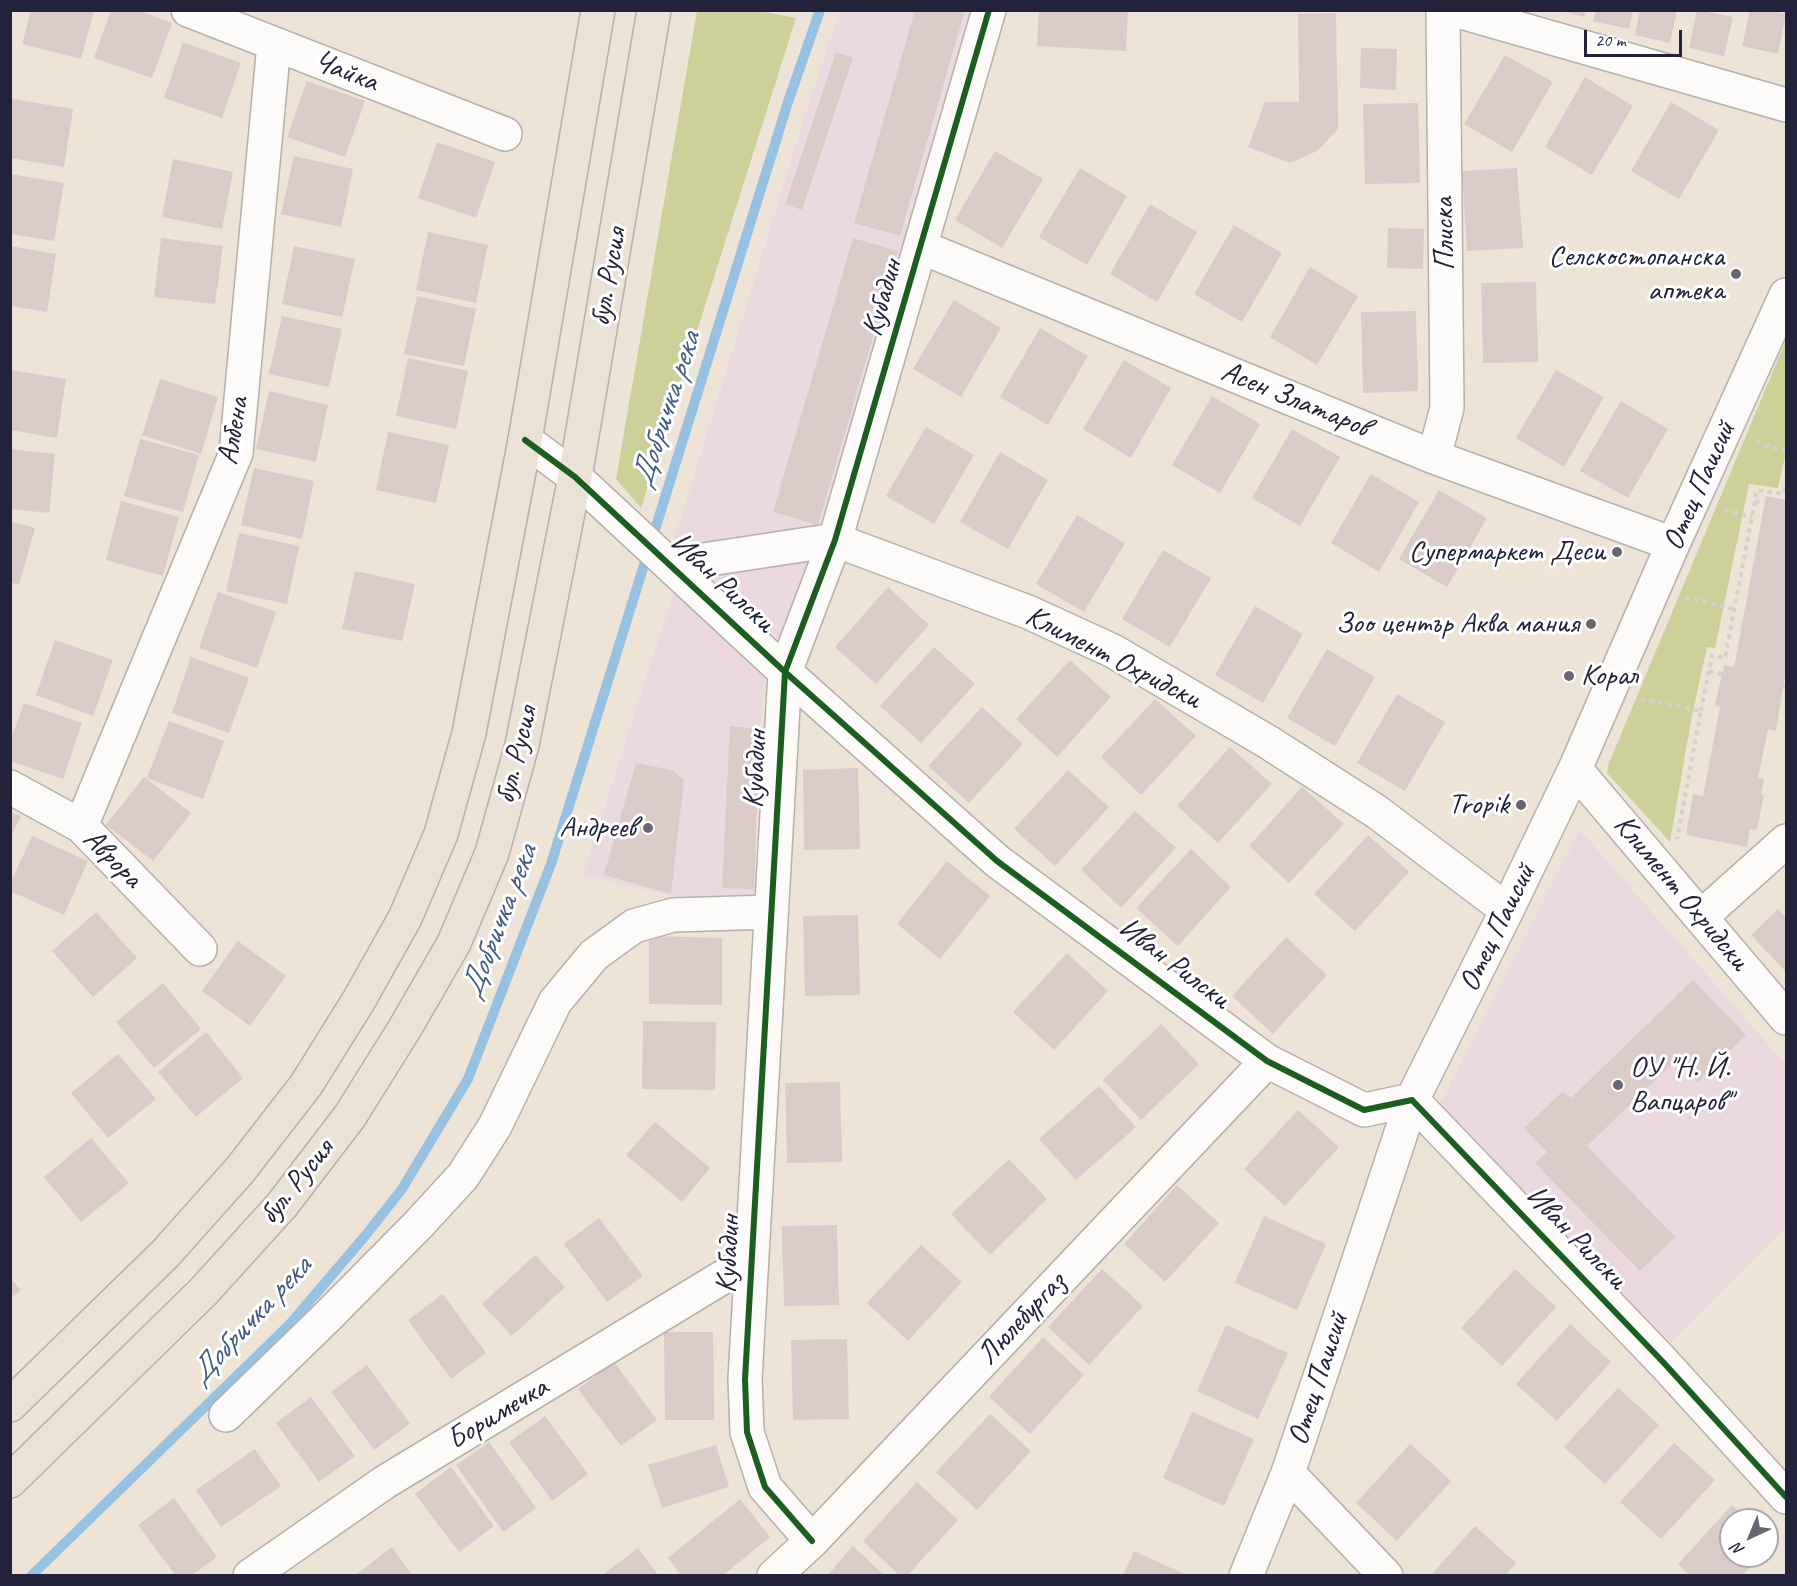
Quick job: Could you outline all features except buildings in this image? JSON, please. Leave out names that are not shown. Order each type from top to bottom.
[{"type":"main road","name":"бул. Русия","points":[[10,1405],[165,1254],[240,1170],[306,1085],[359,1000],[405,918],[441,834],[469,733],[525,440],[598,10]]},
{"type":"main road","name":"бул. Русия","points":[[10,1481],[204,1291],[282,1205],[350,1116],[454,943],[492,853],[522,745],[575,477],[654,10]]},
{"type":"street","name":"Чайка","points":[[188,10],[505,134]]},
{"type":"street","name":"Кубадин","points":[[812,1541],[765,1487],[747,1432],[745,1378],[785,672],[836,540],[989,10]]},
{"type":"street","name":"Плиска","points":[[1434,457],[1447,408],[1443,10]]},
{"type":"street","points":[[1454,10],[1786,105]]},
{"type":"street","name":"Албена","points":[[81,826],[236,453],[274,44]]},
{"type":"street","name":"Асен Златаров","points":[[921,247],[1434,457],[1673,544]]},
{"type":"street","name":"Отец Паисий","points":[[1246,1575],[1288,1473],[1412,1100],[1575,769],[1673,544],[1786,295]]},
{"type":"street","name":"Иван Рилски","points":[[525,440],[575,477],[785,672],[997,861],[1267,1061],[1364,1110],[1412,1100],[1663,1362],[1786,1497]]},
{"type":"street","name":"Климент Охридски","points":[[666,561],[836,540],[1028,612],[1113,651],[1268,742],[1377,812],[1507,910]]},
{"type":"street","name":"Климент Охридски","points":[[1575,769],[1786,1018]]},
{"type":"street","name":"Аврора","points":[[10,787],[81,826],[200,949]]},
{"type":"street","points":[[1701,917],[1786,841]]},
{"type":"street","points":[[226,1415],[328,1316],[463,1176],[495,1126],[555,1002],[594,955],[633,926],[674,915],[771,912]]},
{"type":"street","name":"Люлебургаз","points":[[774,1575],[812,1541],[1267,1061]]},
{"type":"street","name":"Боримечка","points":[[250,1575],[385,1482],[751,1260]]},
{"type":"street","points":[[1288,1473],[1386,1575]]},
{"type":"path","points":[[1669,879],[1712,655],[1725,658],[1757,490],[1785,494],[1786,485]]},
{"type":"path","points":[[1755,501],[1764,503]]},
{"type":"path","points":[[1654,589],[1734,609]]},
{"type":"path","points":[[1709,671],[1722,674]]},
{"type":"path","points":[[1608,693],[1701,711]]},
{"type":"shaded area","points":[[840,11],[976,11],[823,535],[782,642],[673,544],[807,109]]},
{"type":"shaded area","points":[[674,592],[765,678],[760,729],[754,889],[756,899],[680,898],[583,874]]},
{"type":"shaded area","name":"ОУ \"Н. Й. Вапцаров\"","points":[[1580,830],[1786,1065],[1786,1227],[1671,1343],[1439,1105]]},
{"type":"green space","points":[[697,11],[760,11],[796,18],[641,508],[616,479]]},
{"type":"green space","points":[[1786,340],[1786,452],[1778,488],[1749,484],[1715,648],[1707,647],[1692,715],[1670,842],[1607,773],[1609,763]]},
{"type":"waterway","name":"Добричка река","points":[[31,1576],[290,1324],[402,1189],[468,1079],[551,864],[788,102],[820,10]]},
{"type":"cycle path","points":[[812,1541],[765,1487],[747,1432],[745,1379],[785,672],[835,540],[989,10]]},
{"type":"cycle path","points":[[525,440],[575,477],[785,672],[997,861],[1267,1061],[1364,1110],[1412,1100],[1663,1362],[1786,1497]]},
{"type":"place","name":"Селскостопанска аптека","points":[[1736,274]]},
{"type":"place","name":"Супермаркет Деси","points":[[1617,552]]},
{"type":"place","name":"Зоо център Аква мания","points":[[1591,624]]},
{"type":"place","name":"Корал","points":[[1569,676]]},
{"type":"place","name":"Tropik","points":[[1521,805]]},
{"type":"place","name":"Андреев","points":[[648,828]]},
{"type":"place","name":"ОУ \"Н. Й. Вапцаров\"","points":[[1618,1085]]}]
